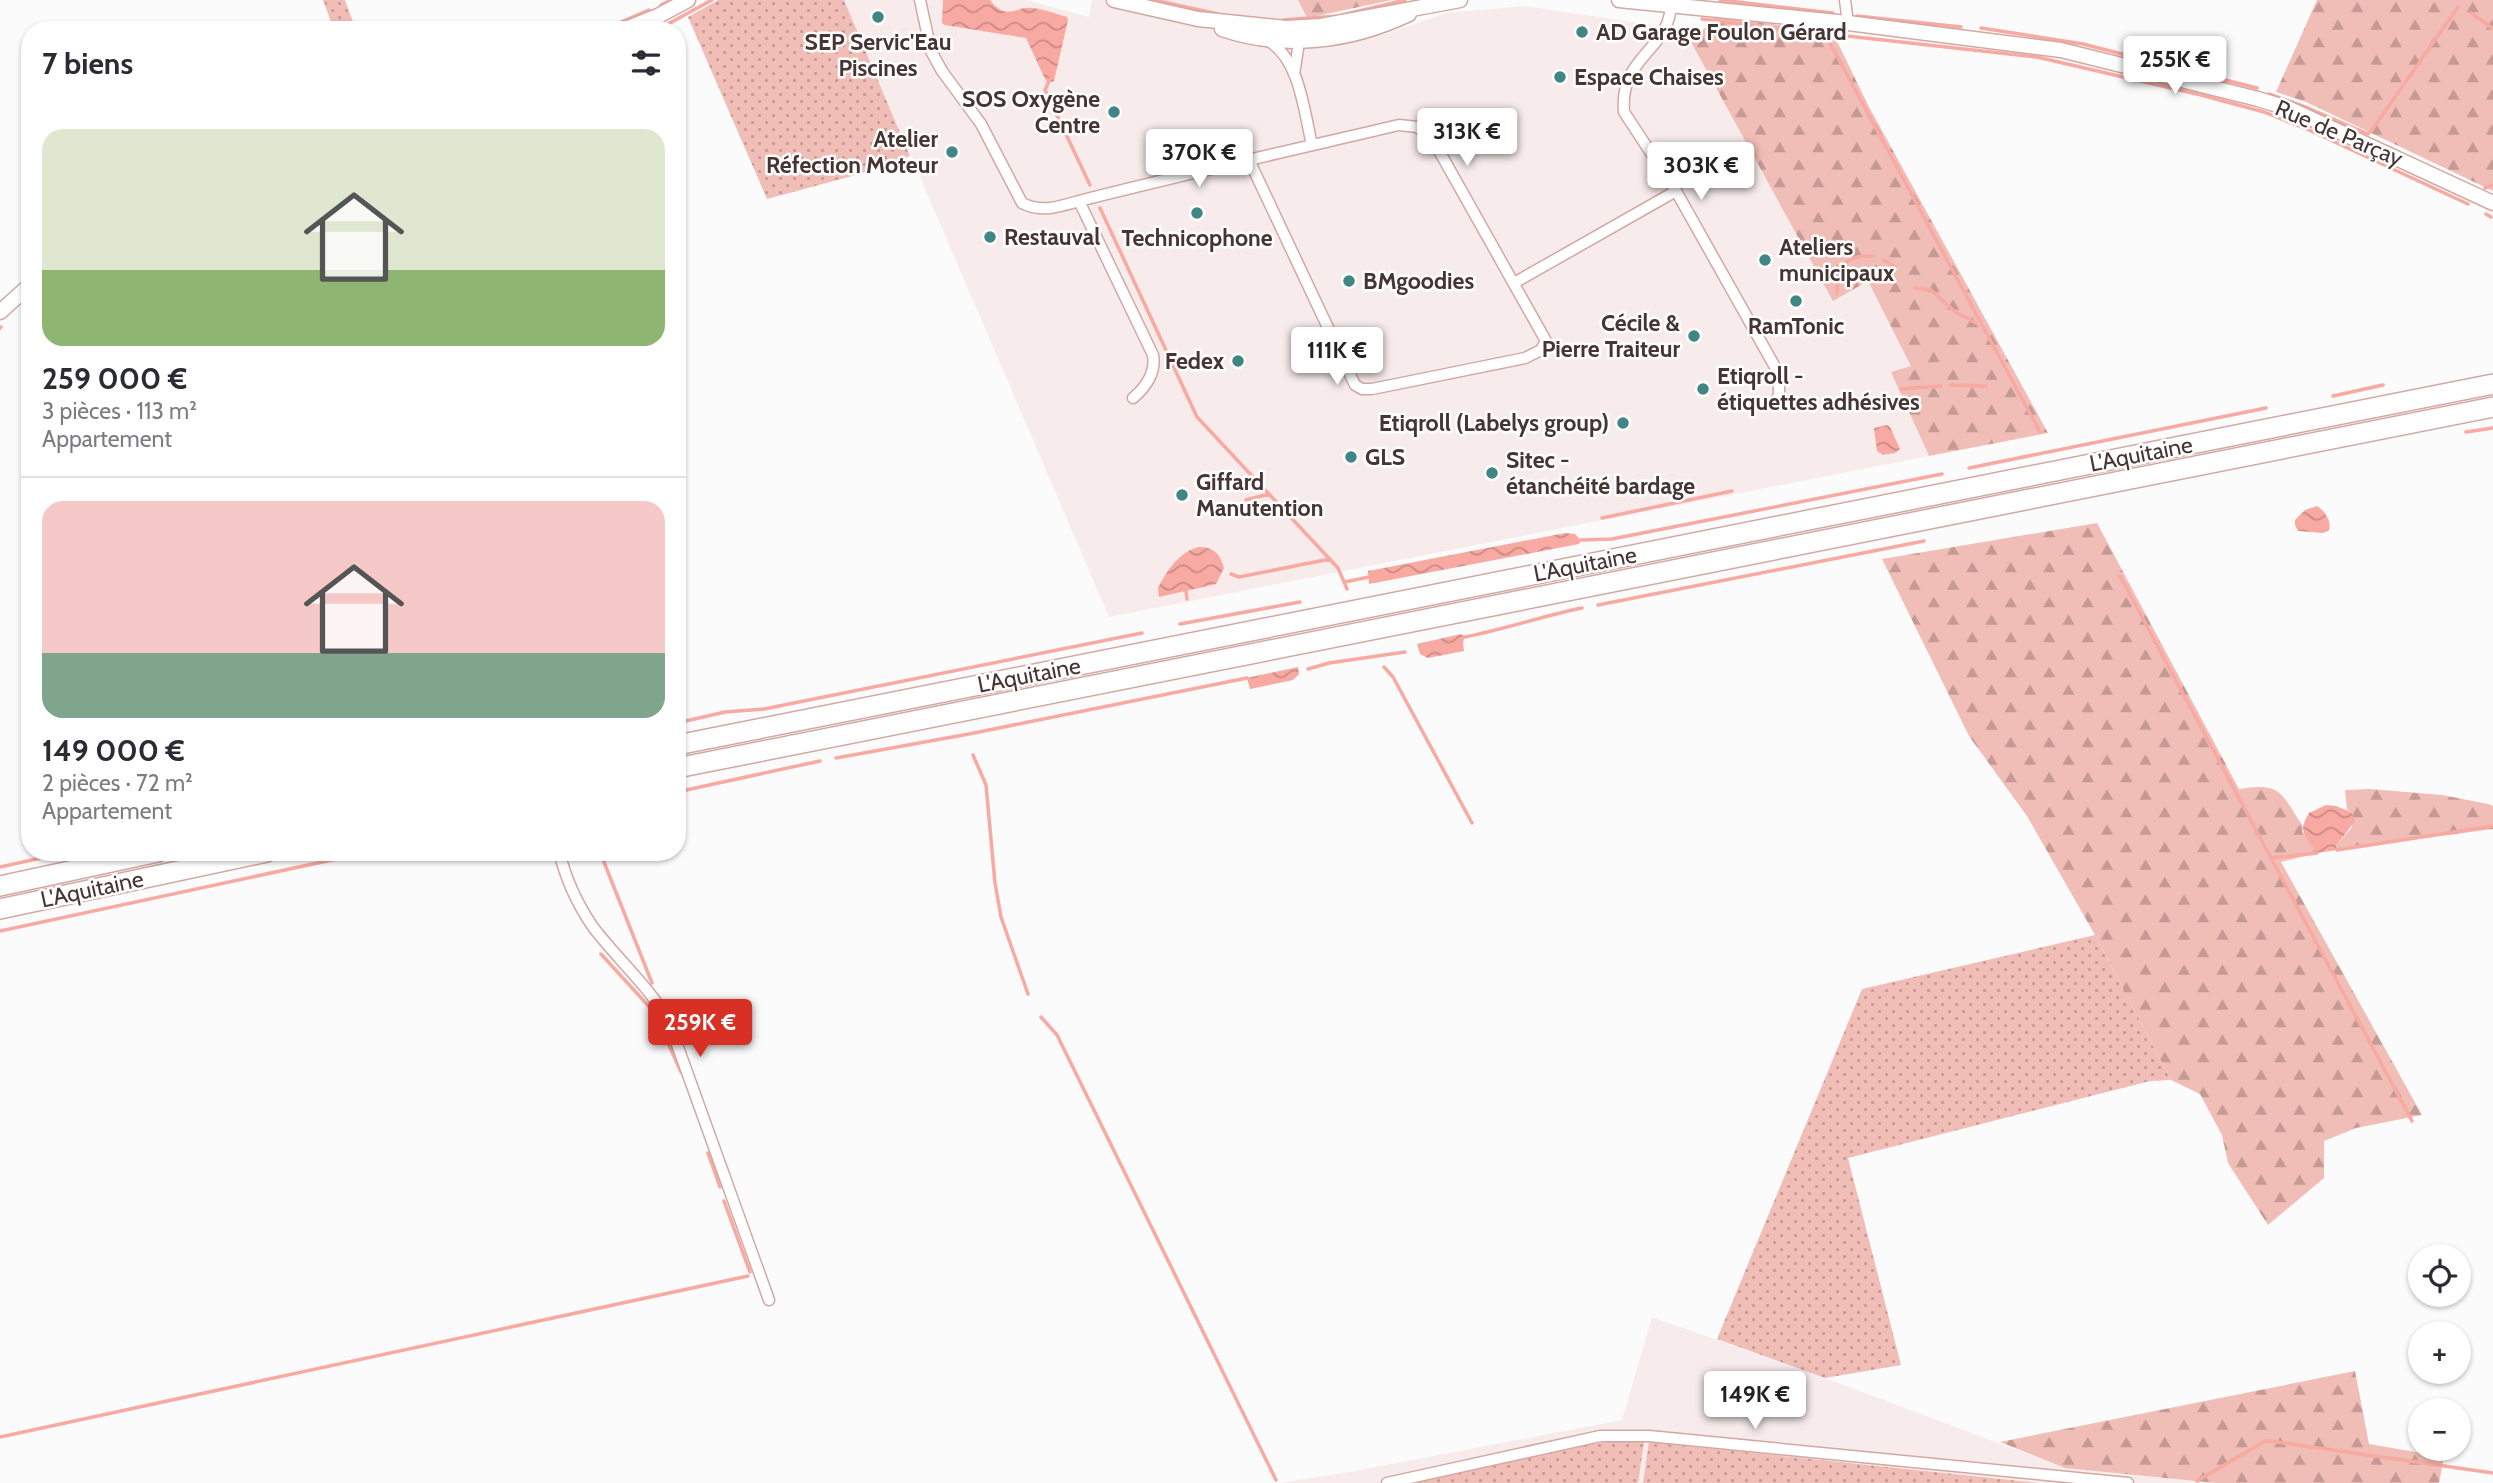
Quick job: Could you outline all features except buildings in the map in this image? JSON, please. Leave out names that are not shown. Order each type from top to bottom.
[{"type":"highway","name":"L'Aquitaine","points":[[686,743],[2493,384]]},
{"type":"highway","name":"L'Aquitaine","points":[[686,766],[2493,407]]},
{"type":"highway","name":"L'Aquitaine","points":[[0,886],[116,861]]},
{"type":"highway","name":"L'Aquitaine","points":[[0,909],[225,861]]},
{"type":"street","points":[[646,21],[688,0]]},
{"type":"street","points":[[920,0],[931,51],[942,71],[981,124],[1021,203],[1031,208],[1041,209],[1079,201],[1249,160],[1312,145],[1399,125],[1423,130],[1433,140],[1546,341],[1541,350],[1525,358],[1362,389],[1355,384],[1249,160]]},
{"type":"street","points":[[924,22],[926,0]]},
{"type":"street","points":[[1114,0],[1198,19],[1275,27],[1321,26],[1460,0]]},
{"type":"street","name":"Rue de Parçay","points":[[1619,0],[1848,23],[2061,50],[2258,99],[2315,119],[2493,203]]},
{"type":"street","points":[[1845,0],[1848,23]]},
{"type":"street","points":[[1198,19],[1239,35],[1294,41],[1369,30],[1433,5]]},
{"type":"street","points":[[1671,5],[1670,24],[1629,75],[1623,98],[1627,118],[1676,191],[1779,374],[1779,394],[1776,402]]},
{"type":"street","points":[[1284,57],[1294,41],[1365,17]]},
{"type":"street","points":[[1275,27],[1294,41]]},
{"type":"street","points":[[1264,39],[1284,57],[1294,74]]},
{"type":"street","points":[[1294,41],[1294,74],[1312,145]]},
{"type":"street","points":[[1514,283],[1676,191]]},
{"type":"street","points":[[1079,201],[1153,355],[1151,376],[1144,389],[1133,398]]},
{"type":"street","points":[[0,312],[21,293]]},
{"type":"street","points":[[562,861],[569,885],[588,919],[653,997],[669,1022],[769,1300]]},
{"type":"street","points":[[1387,1483],[1600,1436],[1636,1436],[2128,1483]]},
{"type":"shaded area","points":[[844,0],[1026,0],[1089,17],[1092,0],[1298,0],[1319,46],[1383,35],[1446,13],[1525,6],[1685,30],[1833,300],[1868,281],[1912,366],[1891,372],[1929,456],[1109,617]]},
{"type":"shaded area","points":[[1652,1317],[1825,1378],[2065,1468],[2216,1483],[1280,1483],[1622,1420]]},
{"type":"green space","points":[[323,0],[345,0],[353,21],[331,21]]},
{"type":"green space","points":[[718,0],[844,0],[910,156],[856,175],[767,199],[688,17]]},
{"type":"green space","points":[[1298,0],[1392,0],[1307,18]]},
{"type":"green space","points":[[2317,0],[2493,0],[2493,191],[2306,102],[2276,92]]},
{"type":"green space","points":[[1716,16],[1833,33],[1868,105],[2048,433],[1929,456],[1891,372],[1911,366],[1868,281],[1833,301],[1691,42]]},
{"type":"green space","points":[[2097,523],[2239,789],[2264,787],[2279,792],[2303,826],[2302,832],[2317,853],[2281,862],[2422,1115],[2356,1128],[2324,1141],[2324,1178],[2268,1225],[2228,1163],[2222,1135],[2200,1094],[2171,1080],[2095,935],[2027,816],[1969,736],[1882,559]]},
{"type":"green space","points":[[2370,789],[2442,795],[2488,804],[2493,806],[2493,829],[2337,850],[2336,846],[2352,827],[2345,790]]},
{"type":"green space","points":[[2095,935],[2171,1080],[2150,1081],[1848,1158],[1901,1365],[1825,1378],[1717,1339],[1862,989]]},
{"type":"green space","points":[[2355,1371],[2369,1444],[2408,1451],[2408,1461],[2443,1461],[2439,1483],[2216,1483],[2065,1468],[2000,1442]]},
{"type":"green space","points":[[1621,1440],[1644,1442],[1638,1483],[1417,1483],[1585,1445]]},
{"type":"green space","points":[[1649,1442],[2029,1482],[2039,1483],[1643,1483]]},
{"type":"water","points":[[943,0],[990,0],[1006,12],[1032,8],[1067,17],[1054,81],[1049,83],[1045,79],[1026,38],[942,23]]},
{"type":"water","points":[[1887,425],[1900,449],[1895,453],[1883,455],[1877,451],[1874,428]]},
{"type":"water","points":[[2317,506],[2327,516],[2329,530],[2323,533],[2298,531],[2295,520],[2305,510]]},
{"type":"water","points":[[1565,533],[1575,534],[1581,540],[1579,544],[1369,584],[1368,571]]},
{"type":"water","points":[[1199,547],[1216,552],[1221,559],[1224,568],[1216,584],[1159,597],[1158,588],[1170,568],[1185,553]]},
{"type":"water","points":[[1461,634],[1465,637],[1464,651],[1428,658],[1420,654],[1417,644]]},
{"type":"water","points":[[1298,667],[1299,674],[1293,680],[1250,689],[1247,678]]},
{"type":"water","points":[[2326,805],[2351,812],[2355,821],[2336,846],[2337,850],[2317,853],[2303,830],[2309,813]]},
{"type":"waterway","points":[[661,5],[671,0]]},
{"type":"waterway","points":[[674,21],[712,0]]},
{"type":"waterway","points":[[1154,0],[1218,14]]},
{"type":"waterway","points":[[1283,20],[1338,16],[1405,0]]},
{"type":"waterway","points":[[1720,0],[1833,13]]},
{"type":"waterway","points":[[2269,94],[2368,134],[2458,7]]},
{"type":"waterway","points":[[623,21],[649,10]]},
{"type":"waterway","points":[[2471,13],[2493,29]]},
{"type":"waterway","points":[[1857,16],[1961,27]]},
{"type":"waterway","points":[[1702,19],[1825,34]]},
{"type":"waterway","points":[[1981,28],[2083,44],[2141,59]]},
{"type":"waterway","points":[[1825,34],[2040,432]]},
{"type":"waterway","points":[[1847,36],[2037,57],[2264,112],[2468,204]]},
{"type":"waterway","points":[[2217,78],[2257,88]]},
{"type":"waterway","points":[[1050,79],[1045,90],[1090,185]]},
{"type":"waterway","points":[[2485,188],[2493,185]]},
{"type":"waterway","points":[[1100,208],[1197,417],[1338,568],[1347,589]]},
{"type":"waterway","points":[[2486,214],[2491,217]]},
{"type":"waterway","points":[[1837,294],[1844,265],[1854,258],[1872,256]]},
{"type":"waterway","points":[[1884,260],[1895,267]]},
{"type":"waterway","points":[[1915,288],[1931,290],[1954,311],[1976,323]]},
{"type":"waterway","points":[[1950,385],[1986,386]]},
{"type":"waterway","points":[[2333,396],[2383,385]]},
{"type":"waterway","points":[[1901,389],[1941,386]]},
{"type":"waterway","points":[[1969,468],[2266,408]]},
{"type":"waterway","points":[[2466,432],[2493,428]]},
{"type":"waterway","points":[[1581,540],[1612,539],[1942,474]]},
{"type":"waterway","points":[[1602,518],[1732,491]]},
{"type":"waterway","points":[[1246,500],[1269,494]]},
{"type":"waterway","points":[[1598,605],[1924,541]]},
{"type":"waterway","points":[[1231,574],[1239,577],[1330,559]]},
{"type":"waterway","points":[[2120,576],[2271,858]]},
{"type":"waterway","points":[[1345,582],[1369,577]]},
{"type":"waterway","points":[[1186,591],[1187,599]]},
{"type":"waterway","points":[[1180,624],[1300,602]]},
{"type":"waterway","points":[[1465,637],[1582,608]]},
{"type":"waterway","points":[[686,721],[725,712],[764,709],[1142,633]]},
{"type":"waterway","points":[[1308,669],[1329,663],[1405,652]]},
{"type":"waterway","points":[[1384,667],[1393,677],[1472,823]]},
{"type":"waterway","points":[[836,758],[1247,678]]},
{"type":"waterway","points":[[973,755],[986,785],[995,883],[1001,917],[1028,994]]},
{"type":"waterway","points":[[686,790],[820,761]]},
{"type":"waterway","points":[[2337,850],[2493,826]]},
{"type":"waterway","points":[[2317,853],[2271,858],[2412,1121]]},
{"type":"waterway","points":[[0,867],[27,861]]},
{"type":"waterway","points":[[0,931],[327,861]]},
{"type":"waterway","points":[[604,861],[652,983]]},
{"type":"waterway","points":[[601,954],[654,1012],[681,1072]]},
{"type":"waterway","points":[[1041,1017],[1057,1035],[1276,1480]]},
{"type":"waterway","points":[[708,1153],[720,1187]]},
{"type":"waterway","points":[[724,1201],[750,1272]]},
{"type":"waterway","points":[[0,1437],[748,1276]]},
{"type":"waterway","points":[[2197,1481],[2265,1441],[2493,1473]]},
{"type":"place","name":"SEP Servic'Eau Piscines","points":[[878,17]]},
{"type":"place","name":"AD Garage Foulon Gérard","points":[[1582,32]]},
{"type":"place","name":"Espace Chaises","points":[[1560,77]]},
{"type":"place","name":"SOS Oxygène Centre","points":[[1114,112]]},
{"type":"place","name":"Atelier Réfection Moteur","points":[[952,152]]},
{"type":"place","name":"Technicophone","points":[[1197,213]]},
{"type":"place","name":"Restauval","points":[[990,237]]},
{"type":"place","name":"Ateliers municipaux","points":[[1765,260]]},
{"type":"place","name":"BMgoodies","points":[[1349,281]]},
{"type":"place","name":"RamTonic","points":[[1796,301]]},
{"type":"place","name":"Cécile & Pierre Traiteur","points":[[1694,336]]},
{"type":"place","name":"Fedex","points":[[1238,361]]},
{"type":"place","name":"Etiqroll - étiquettes adhésives","points":[[1703,389]]},
{"type":"place","name":"Etiqroll (Labelys group)","points":[[1623,423]]},
{"type":"place","name":"GLS","points":[[1351,457]]},
{"type":"place","name":"Sitec - étanchéité bardage","points":[[1492,473]]},
{"type":"place","name":"Giffard Manutention","points":[[1182,495]]}]
